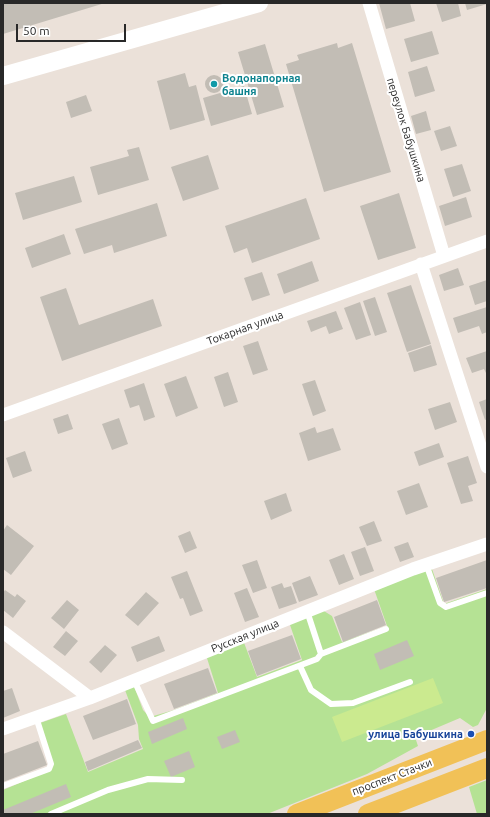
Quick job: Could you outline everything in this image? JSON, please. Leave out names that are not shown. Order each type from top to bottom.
[{"type":"main road","name":"проспект Стачки","points":[[297,814],[487,740]]},
{"type":"main road","points":[[368,814],[487,768]]},
{"type":"street","points":[[3,76],[259,3]]},
{"type":"street","name":"переулок Бабушкина","points":[[369,3],[444,256]]},
{"type":"street","name":"Токарная улица","points":[[3,415],[487,241]]},
{"type":"street","points":[[421,264],[487,467]]},
{"type":"street","name":"Русская улица","points":[[3,729],[90,698],[426,564],[487,544]]},
{"type":"street","points":[[3,632],[90,698]]},
{"type":"lane","points":[[426,564],[440,603],[446,607],[487,593]]},
{"type":"lane","points":[[307,611],[321,654]]},
{"type":"lane","points":[[134,680],[154,721],[317,660],[321,654],[386,629]]},
{"type":"lane","points":[[300,666],[311,690],[331,704],[352,703],[410,682]]},
{"type":"lane","points":[[3,786],[49,769],[51,764],[36,717]]},
{"type":"lane","points":[[51,814],[108,790],[148,779],[182,780]]},
{"type":"green space","points":[[431,566],[444,604],[487,589],[487,708],[478,725],[473,727],[460,718],[415,737],[418,746],[367,774],[267,814],[3,814],[3,790],[50,770],[40,723],[66,714],[88,772],[143,749],[139,739],[138,725],[125,690],[134,686],[143,710],[150,717],[174,710],[218,693],[206,655],[243,640],[257,677],[302,660],[289,622],[319,608],[332,616],[342,642],[387,626],[374,589]]},
{"type":"green space","points":[[433,678],[443,703],[342,742],[332,717]]},
{"type":"green space","points":[[487,780],[487,814],[477,814],[469,787]]},
{"type":"building","points":[[105,3],[3,34],[3,4]]},
{"type":"building","points":[[379,3],[410,3],[415,21],[386,29]]},
{"type":"building","points":[[436,3],[458,3],[461,16],[442,22]]},
{"type":"building","points":[[465,3],[487,3],[487,4],[467,10]]},
{"type":"building","points":[[432,31],[439,54],[411,62],[404,39]]},
{"type":"building","points":[[337,43],[338,48],[352,43],[391,172],[324,192],[286,64],[299,60],[297,55]]},
{"type":"building","points":[[265,44],[284,107],[257,115],[238,52]]},
{"type":"building","points":[[427,66],[435,91],[415,97],[408,72]]},
{"type":"building","points":[[185,73],[189,87],[196,85],[205,120],[170,130],[157,81]]},
{"type":"building","name":"Водонапорная башня","points":[[210,75],[218,75],[223,80],[221,91],[218,93],[210,93],[205,88],[205,80]]},
{"type":"building","points":[[244,86],[252,114],[211,126],[203,98]]},
{"type":"building","points":[[86,95],[92,111],[71,118],[66,102]]},
{"type":"building","points":[[426,111],[431,130],[416,134],[411,116]]},
{"type":"building","points":[[450,126],[457,146],[441,151],[434,131]]},
{"type":"building","points":[[139,147],[149,180],[98,195],[90,167],[129,156],[127,150]]},
{"type":"building","points":[[208,155],[219,189],[183,201],[171,167]]},
{"type":"building","points":[[462,164],[471,191],[453,197],[444,169]]},
{"type":"building","points":[[74,176],[82,202],[23,220],[15,193]]},
{"type":"building","points":[[399,193],[416,248],[378,260],[360,206]]},
{"type":"building","points":[[466,197],[472,217],[445,226],[439,206]]},
{"type":"building","points":[[306,198],[320,239],[252,263],[247,248],[234,253],[225,226]]},
{"type":"building","points":[[157,203],[167,236],[114,253],[112,245],[84,254],[75,229]]},
{"type":"building","points":[[64,234],[71,254],[32,268],[25,248]]},
{"type":"building","points":[[312,261],[319,281],[284,294],[277,274]]},
{"type":"building","points":[[458,268],[464,285],[444,291],[439,275]]},
{"type":"building","points":[[262,272],[270,295],[252,301],[244,278]]},
{"type":"building","points":[[487,280],[487,301],[475,305],[469,286]]},
{"type":"building","points":[[411,285],[431,344],[407,352],[387,293]]},
{"type":"building","points":[[66,288],[79,325],[153,299],[162,326],[62,361],[40,297]]},
{"type":"building","points":[[375,297],[387,332],[375,336],[363,301]]},
{"type":"building","points":[[360,302],[371,335],[356,340],[344,308]]},
{"type":"building","points":[[487,307],[487,332],[482,334],[479,326],[458,333],[453,318]]},
{"type":"building","points":[[336,311],[343,329],[329,334],[326,326],[311,332],[307,321]]},
{"type":"building","points":[[258,341],[268,370],[253,375],[243,346]]},
{"type":"building","points":[[431,345],[437,365],[414,372],[408,353]]},
{"type":"building","points":[[487,351],[487,375],[484,369],[472,373],[466,358]]},
{"type":"building","points":[[228,372],[238,402],[224,407],[214,377]]},
{"type":"building","points":[[186,376],[198,408],[176,417],[164,384]]},
{"type":"building","points":[[315,380],[326,411],[313,416],[302,384]]},
{"type":"building","points":[[144,383],[155,417],[144,421],[139,405],[130,408],[124,390]]},
{"type":"building","points":[[487,399],[487,419],[485,420],[479,402]]},
{"type":"building","points":[[450,402],[457,422],[435,430],[428,409]]},
{"type":"building","points":[[68,414],[73,429],[58,434],[53,419]]},
{"type":"building","points":[[119,418],[128,444],[112,450],[102,424]]},
{"type":"building","points":[[315,427],[317,433],[333,428],[341,450],[308,461],[299,433]]},
{"type":"building","points":[[439,443],[444,457],[419,466],[414,452]]},
{"type":"building","points":[[25,451],[32,471],[13,478],[6,458]]},
{"type":"building","points":[[468,456],[477,483],[468,486],[473,501],[461,504],[447,463]]},
{"type":"building","points":[[419,483],[428,507],[406,515],[397,491]]},
{"type":"building","points":[[286,493],[292,511],[271,520],[264,501]]},
{"type":"building","points":[[374,521],[382,541],[367,546],[359,527]]},
{"type":"building","points":[[7,525],[34,546],[11,575],[3,569],[3,531]]},
{"type":"building","points":[[190,531],[197,548],[185,553],[178,536]]},
{"type":"building","points":[[408,542],[414,557],[400,562],[394,547]]},
{"type":"building","points":[[365,547],[374,571],[360,576],[351,552]]},
{"type":"building","points":[[344,554],[354,579],[339,585],[329,560]]},
{"type":"building","points":[[257,560],[267,588],[253,593],[242,565]]},
{"type":"building","points":[[487,560],[487,588],[444,602],[436,578]]},
{"type":"building","points":[[187,571],[203,611],[190,616],[183,598],[180,599],[171,577]]},
{"type":"building","points":[[310,576],[318,595],[299,602],[292,583]]},
{"type":"building","points":[[282,583],[284,588],[291,586],[297,603],[279,609],[271,587]]},
{"type":"building","points":[[247,588],[259,617],[245,622],[234,593]]},
{"type":"building","points":[[5,590],[15,597],[17,594],[26,601],[13,618],[3,610],[3,593]]},
{"type":"building","points":[[146,592],[159,603],[138,626],[125,615]]},
{"type":"building","points":[[67,600],[79,610],[64,629],[51,618]]},
{"type":"building","points":[[377,600],[386,625],[343,642],[334,617]]},
{"type":"building","points":[[66,631],[78,641],[65,656],[53,647]]},
{"type":"building","points":[[292,635],[301,659],[257,676],[248,651]]},
{"type":"building","points":[[159,636],[165,651],[137,662],[131,647]]},
{"type":"building","points":[[407,640],[414,656],[380,670],[374,654]]},
{"type":"building","points":[[105,645],[117,655],[101,673],[89,662]]},
{"type":"building","points":[[208,668],[217,693],[174,709],[164,684]]},
{"type":"building","points":[[12,688],[20,711],[3,718],[3,691]]},
{"type":"building","points":[[127,699],[136,724],[93,740],[83,716]]},
{"type":"building","points":[[183,718],[187,729],[152,744],[148,732]]},
{"type":"building","points":[[235,730],[240,742],[222,749],[217,737]]},
{"type":"building","points":[[138,740],[142,748],[88,771],[85,762]]},
{"type":"building","points":[[38,741],[47,765],[3,782],[3,754]]},
{"type":"building","points":[[189,751],[195,767],[171,777],[164,761]]},
{"type":"building","points":[[66,784],[71,797],[30,814],[3,814],[3,810]]},
{"type":"place","name":"Водонапорная башня","points":[[214,84]]},
{"type":"place","name":"улица Бабушкина","points":[[471,734]]}]
